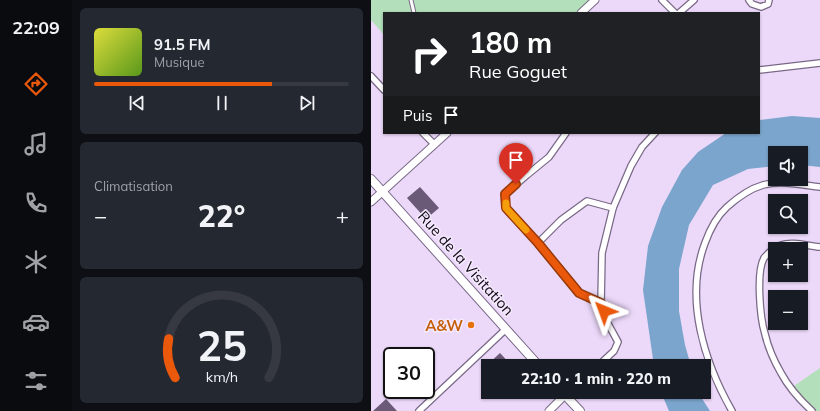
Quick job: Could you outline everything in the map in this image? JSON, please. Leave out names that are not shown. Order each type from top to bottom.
[{"type":"main road","name":"Rue de la Visitation","points":[[371,179],[533,359]]},
{"type":"main road","points":[[571,399],[580,411]]},
{"type":"street","points":[[582,12],[595,0]]},
{"type":"street","points":[[662,0],[674,12]]},
{"type":"street","points":[[680,12],[693,0]]},
{"type":"street","points":[[749,0],[752,4],[761,7],[768,4],[769,0]]},
{"type":"street","points":[[760,70],[820,63]]},
{"type":"street","points":[[371,76],[383,89]]},
{"type":"street","points":[[424,134],[434,144]]},
{"type":"street","points":[[371,202],[446,134]]},
{"type":"street","points":[[565,134],[549,157],[505,194],[506,208],[538,243],[579,293],[601,303]]},
{"type":"street","points":[[605,359],[614,351],[618,342],[606,320],[601,303],[602,253],[613,208],[638,154],[642,147],[654,134]]},
{"type":"street","points":[[732,411],[710,365],[699,326],[696,298],[696,275],[700,255],[708,235],[722,211],[752,189],[763,185],[781,182],[820,187]]},
{"type":"street","points":[[538,243],[561,220],[587,201],[613,208]]},
{"type":"street","points":[[812,411],[802,402],[781,373],[764,333],[760,306],[760,270],[764,259],[773,249],[781,245],[790,243],[820,247]]},
{"type":"street","points":[[419,411],[506,329]]},
{"type":"street","points":[[549,411],[560,399]]},
{"type":"lane","points":[[411,0],[414,12]]},
{"type":"green space","points":[[371,0],[598,0],[584,12],[383,12],[383,34],[371,20]]},
{"type":"green space","points":[[820,368],[820,411],[812,411],[791,388]]},
{"type":"water","points":[[792,116],[820,118],[820,167],[808,166],[808,146],[768,146],[768,167],[748,169],[713,185],[689,225],[679,269],[679,311],[689,359],[653,359],[643,290],[648,246],[662,207],[682,170],[698,152],[725,134],[760,134],[760,120]]},
{"type":"water","points":[[664,399],[702,399],[710,411],[669,411]]},
{"type":"building","points":[[420,187],[439,208],[426,219],[407,198]]},
{"type":"building","points":[[500,353],[506,359],[494,359]]},
{"type":"building","points":[[386,399],[397,411],[373,411]]},
{"type":"slow traffic","points":[[506,203],[506,208],[526,230]]},
{"type":"place","name":"A&W","points":[[471,325]]},
{"type":"route","points":[[516,184],[505,194],[506,208],[538,243],[579,293],[601,303],[604,311]]}]
